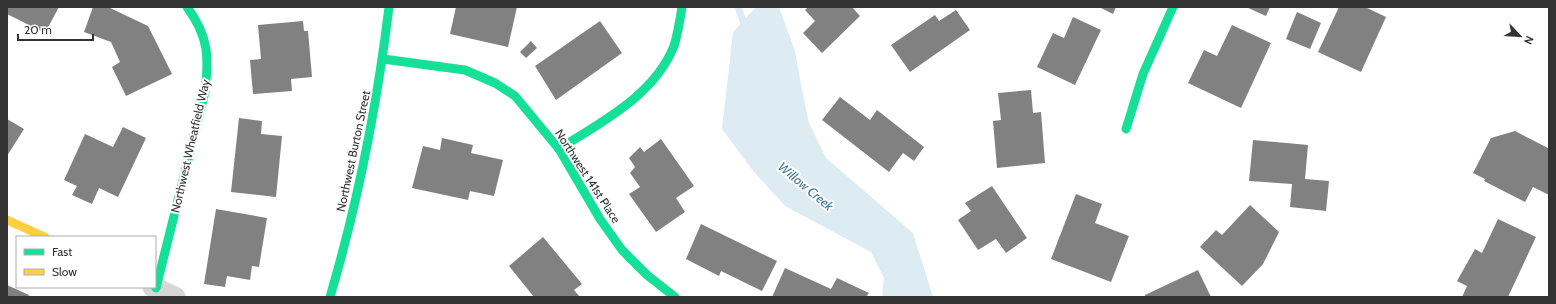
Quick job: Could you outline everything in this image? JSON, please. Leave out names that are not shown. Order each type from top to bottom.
[{"type":"street","name":"Northwest Wheatfield Way","points":[[156,280],[205,92],[208,63],[203,38],[193,15],[187,7]]},
{"type":"street","name":"Northwest Burton Street","points":[[330,297],[341,263],[364,166],[383,59],[389,7]]},
{"type":"street","points":[[559,149],[633,100],[659,73],[671,53],[679,30],[682,7]]},
{"type":"street","points":[[1126,129],[1144,74],[1173,7]]},
{"type":"street","name":"Northwest 141st Place","points":[[383,59],[465,70],[495,83],[515,96],[559,149],[600,219],[622,250],[647,275],[674,297]]},
{"type":"street","points":[[7,220],[43,236]]},
{"type":"street","name":"Northwest Wheatfield Way","points":[[154,288],[175,297]]},
{"type":"water","points":[[756,7],[779,7],[795,51],[809,123],[826,158],[913,233],[933,297],[882,297],[884,278],[871,252],[785,206],[754,172],[722,129],[733,32]]},
{"type":"building","points":[[7,7],[59,7],[45,33],[7,14]]},
{"type":"building","points":[[93,7],[108,7],[148,26],[172,74],[126,96],[112,67],[120,62],[111,42],[84,32]]},
{"type":"building","points":[[456,7],[517,7],[508,47],[450,34]]},
{"type":"building","points":[[808,7],[852,7],[860,16],[822,53],[803,33],[815,21],[805,10]]},
{"type":"building","points":[[1099,7],[1116,7],[1113,14]]},
{"type":"building","points":[[1246,7],[1270,7],[1266,16]]},
{"type":"building","points":[[1339,7],[1365,7],[1386,17],[1361,72],[1318,52]]},
{"type":"building","points":[[956,10],[970,30],[910,72],[891,45],[935,15],[939,21]]},
{"type":"building","points":[[1297,12],[1321,23],[1310,49],[1286,39]]},
{"type":"building","points":[[1073,17],[1101,30],[1075,85],[1037,67],[1053,33],[1064,38]]},
{"type":"building","points":[[303,21],[304,31],[308,31],[312,77],[291,79],[292,91],[253,94],[250,60],[261,59],[258,25]]},
{"type":"building","points":[[600,21],[622,53],[556,100],[535,66]]},
{"type":"building","points":[[1232,25],[1271,43],[1241,108],[1188,83],[1204,50],[1217,56]]},
{"type":"building","points":[[531,41],[537,48],[526,58],[520,52]]},
{"type":"building","points":[[1031,90],[1033,113],[1041,112],[1045,163],[997,168],[993,121],[1001,120],[998,93]]},
{"type":"building","points":[[840,97],[870,120],[877,110],[924,147],[914,161],[903,153],[889,172],[822,120]]},
{"type":"building","points":[[239,118],[262,121],[261,134],[282,136],[276,197],[231,192]]},
{"type":"building","points":[[7,119],[24,129],[7,156]]},
{"type":"building","points":[[123,127],[146,138],[118,197],[99,188],[92,204],[72,195],[77,186],[64,180],[85,134],[113,147]]},
{"type":"building","points":[[1515,131],[1548,148],[1549,145],[1549,195],[1533,187],[1525,202],[1484,181],[1485,179],[1473,173],[1491,138]]},
{"type":"building","points":[[442,138],[473,145],[471,153],[503,160],[494,196],[470,191],[468,200],[412,188],[423,146],[440,150]]},
{"type":"building","points":[[661,139],[694,186],[676,198],[685,212],[656,232],[629,194],[640,187],[630,173],[635,167],[629,158],[640,147],[644,152]]},
{"type":"building","points":[[1253,140],[1308,145],[1305,179],[1329,181],[1326,211],[1290,207],[1292,184],[1249,181]]},
{"type":"building","points":[[992,186],[1027,238],[1006,253],[996,239],[978,250],[958,220],[971,211],[965,203]]},
{"type":"building","points":[[1076,194],[1102,204],[1095,223],[1129,236],[1111,282],[1051,259]]},
{"type":"building","points":[[1250,205],[1279,232],[1263,264],[1242,286],[1200,247],[1216,230],[1222,235]]},
{"type":"building","points":[[216,209],[267,218],[259,267],[252,266],[250,280],[227,276],[225,287],[204,284]]},
{"type":"building","points":[[1498,219],[1536,237],[1508,297],[1462,297],[1467,286],[1457,281],[1475,249],[1482,253]]},
{"type":"building","points":[[701,224],[777,261],[762,291],[721,271],[719,276],[686,259]]},
{"type":"building","points":[[543,237],[582,284],[574,290],[580,297],[534,297],[509,266]]},
{"type":"building","points":[[785,268],[831,289],[837,278],[869,293],[866,297],[772,297]]},
{"type":"building","points":[[1198,270],[1211,297],[1145,297],[1145,295]]},
{"type":"building","points":[[7,285],[29,295],[28,297],[7,297]]},
{"type":"waterway","name":"Willow Creek","points":[[738,7],[746,29]]},
{"type":"traffic: fast","points":[[156,288],[205,92],[207,68],[206,48],[200,28],[187,7]]},
{"type":"traffic: fast","points":[[330,297],[366,154],[379,81],[389,7]]},
{"type":"traffic: fast","points":[[559,149],[609,118],[625,106],[654,79],[665,64],[674,46],[682,7]]},
{"type":"traffic: fast","points":[[1126,129],[1143,74],[1173,7]]},
{"type":"traffic: fast","points":[[383,59],[465,70],[495,83],[515,96],[559,149],[600,219],[622,250],[647,275],[675,297]]},
{"type":"traffic: slow","points":[[7,220],[43,236]]}]
